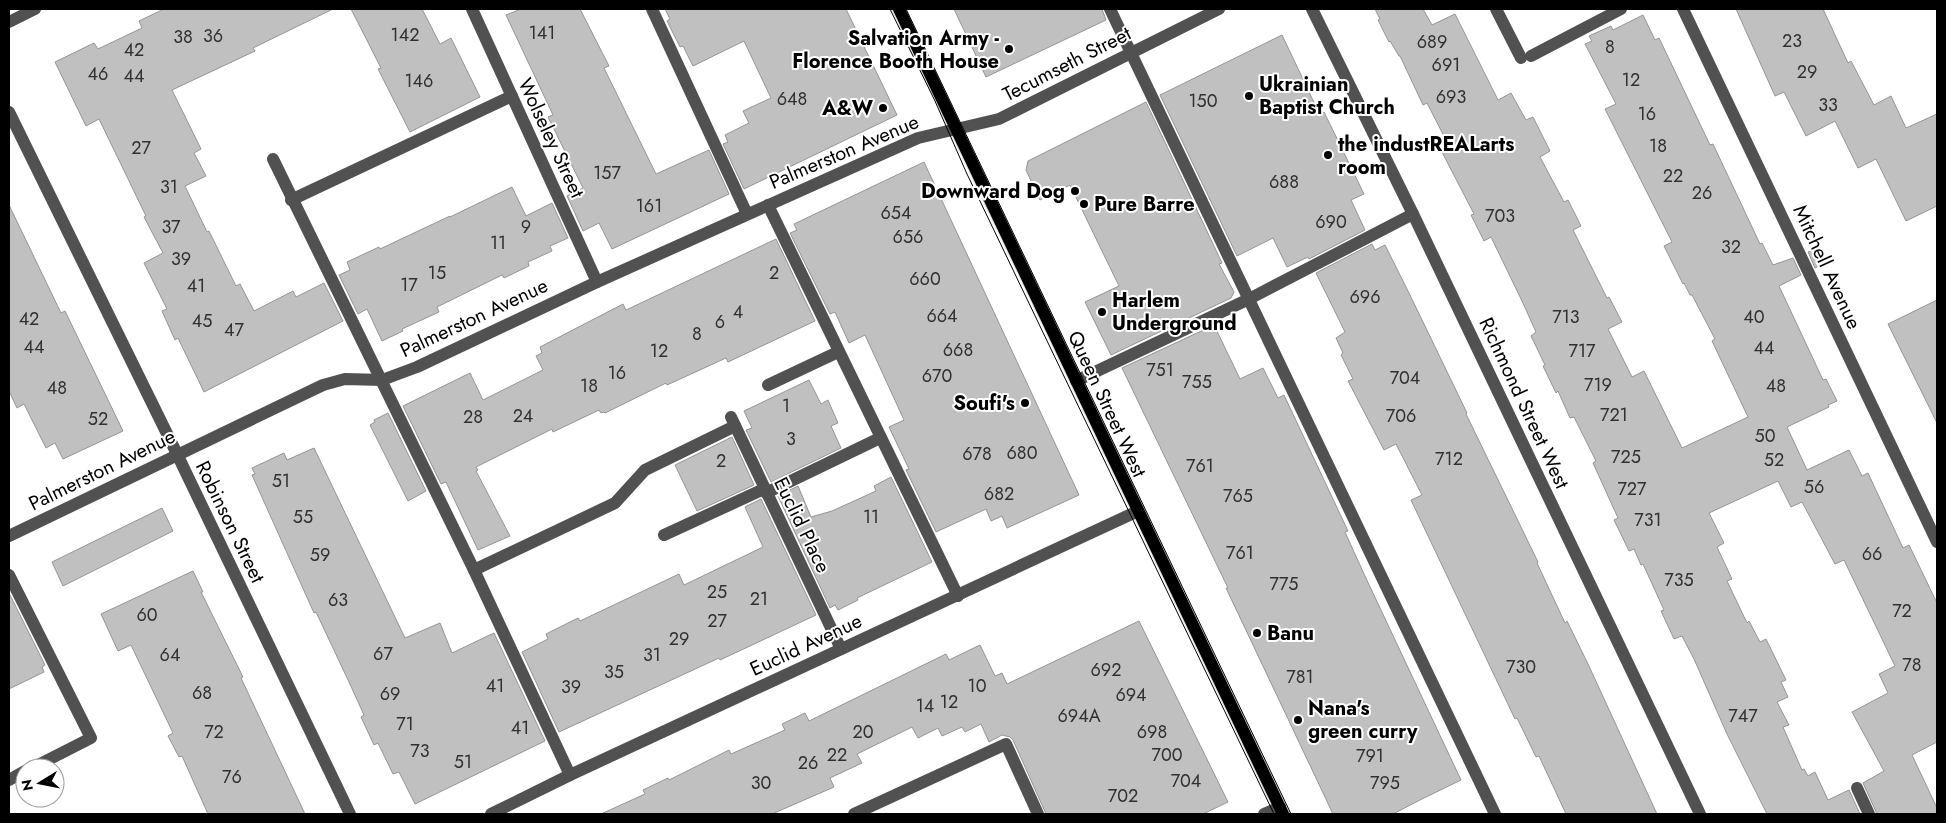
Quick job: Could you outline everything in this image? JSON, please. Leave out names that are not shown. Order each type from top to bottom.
[{"type":"main road","name":"Queen Street West","points":[[899,9],[1281,811]]},
{"type":"street","points":[[9,22],[35,9]]},
{"type":"street","name":"Wolseley Street","points":[[472,9],[597,282]]},
{"type":"street","points":[[652,9],[748,214]]},
{"type":"street","points":[[1110,9],[1495,814]]},
{"type":"street","name":"Tecumseth Street","points":[[956,130],[999,119],[1219,9]]},
{"type":"street","name":"Richmond Street West","points":[[1312,9],[1413,214],[1700,814]]},
{"type":"street","points":[[1496,9],[1526,57],[1621,9]]},
{"type":"street","name":"Mitchell Avenue","points":[[1683,9],[1937,542]]},
{"type":"street","points":[[291,200],[512,96]]},
{"type":"street","name":"Robinson Street","points":[[9,112],[177,454],[350,814]]},
{"type":"street","name":"Palmerston Avenue","points":[[9,536],[323,385],[345,379],[382,380],[417,367],[597,282],[918,138],[956,130]]},
{"type":"street","points":[[273,159],[291,200],[382,380],[474,570],[570,775]]},
{"type":"street","points":[[768,205],[958,596]]},
{"type":"street","points":[[1076,381],[1249,299],[1413,214]]},
{"type":"street","points":[[768,385],[838,352]]},
{"type":"street","name":"Euclid Place","points":[[474,570],[615,503],[644,470],[733,421],[841,649]]},
{"type":"street","points":[[664,535],[880,438]]},
{"type":"street","name":"Euclid Avenue","points":[[491,814],[570,775],[1138,511]]},
{"type":"street","points":[[9,575],[91,738],[52,758]]},
{"type":"street","points":[[854,814],[1006,744],[1038,814]]},
{"type":"street","points":[[1857,788],[1869,814]]},
{"type":"street","points":[[1264,814],[1281,811]]},
{"type":"building","points":[[164,9],[333,9],[253,48],[255,51],[172,90],[201,149],[194,153],[206,176],[185,186],[236,286],[240,284],[254,311],[293,291],[296,297],[324,283],[343,321],[204,392],[178,338],[175,340],[162,311],[167,309],[144,263],[163,253],[144,217],[146,216],[99,119],[86,126],[55,62],[94,43],[98,49],[142,28],[139,21]]},
{"type":"building","points":[[351,9],[422,9],[440,44],[451,38],[480,97],[410,132],[378,69],[381,68]]},
{"type":"building","points":[[521,9],[580,9],[609,66],[604,68],[656,174],[709,150],[729,194],[612,249],[599,223],[583,231],[567,196],[583,188],[548,117],[553,115],[506,15]]},
{"type":"building","points":[[665,9],[846,9],[897,115],[744,189],[723,144],[728,142],[725,135],[749,123],[743,111],[771,98],[744,41],[693,66],[683,46],[680,47],[667,21],[670,19]]},
{"type":"building","name":"Salvation Army - Florence Booth House","points":[[954,9],[1102,9],[1106,20],[986,77]]},
{"type":"building","points":[[1375,9],[1423,9],[1432,25],[1455,14],[1498,100],[1511,93],[1526,120],[1533,117],[1550,151],[1540,157],[1564,202],[1568,200],[1581,226],[1573,230],[1607,298],[1609,297],[1622,322],[1608,329],[1632,377],[1644,371],[1682,448],[1748,417],[1712,341],[1715,339],[1692,295],[1690,295],[1683,284],[1664,246],[1672,242],[1605,109],[1616,104],[1585,44],[1592,41],[1589,36],[1611,26],[1613,30],[1643,15],[1655,40],[1659,38],[1710,145],[1713,144],[1760,244],[1762,243],[1773,265],[1793,258],[1801,275],[1779,286],[1823,380],[1826,379],[1837,401],[1828,405],[1829,407],[1787,427],[1807,470],[1849,450],[1862,476],[1868,473],[1903,548],[1909,545],[1937,603],[1937,742],[1912,755],[1937,808],[1937,814],[1877,814],[1863,783],[1884,771],[1852,712],[1888,693],[1879,674],[1895,666],[1844,560],[1835,564],[1802,502],[1791,507],[1778,481],[1709,513],[1724,543],[1717,547],[1732,579],[1727,581],[1747,623],[1749,621],[1760,642],[1766,639],[1786,680],[1781,682],[1788,697],[1777,702],[1789,725],[1783,727],[1802,770],[1804,769],[1808,776],[1815,772],[1828,800],[1849,790],[1860,814],[1767,814],[1727,734],[1682,636],[1674,639],[1661,611],[1664,610],[1643,564],[1641,565],[1634,549],[1629,551],[1614,520],[1618,518],[1593,463],[1596,461],[1574,417],[1570,418],[1558,391],[1556,393],[1543,366],[1545,365],[1531,336],[1536,332],[1522,301],[1491,237],[1484,241],[1471,215],[1474,214],[1442,152],[1450,148],[1427,103],[1423,105],[1400,56],[1389,42],[1378,20],[1380,19]]},
{"type":"building","points":[[1736,9],[1823,9],[1848,63],[1851,61],[1874,105],[1891,96],[1906,128],[1937,114],[1937,206],[1906,221],[1876,159],[1858,168],[1835,121],[1806,136],[1784,92],[1775,96]]},
{"type":"building","points":[[1282,35],[1320,115],[1324,112],[1364,194],[1351,200],[1365,230],[1309,259],[1308,257],[1287,267],[1273,238],[1237,256],[1160,95]]},
{"type":"building","points":[[1146,102],[1222,263],[1219,264],[1234,292],[1231,298],[1111,355],[1085,302],[1119,286],[1070,185],[1040,200],[1026,170],[1028,161]]},
{"type":"building","points":[[924,162],[1079,495],[1007,528],[1002,516],[991,521],[986,509],[936,532],[906,470],[909,469],[889,427],[904,420],[865,335],[849,343],[835,312],[830,314],[790,233],[797,230],[794,224]]},
{"type":"building","points":[[512,187],[526,216],[552,203],[568,238],[550,246],[552,251],[528,262],[529,266],[504,278],[502,275],[437,307],[439,312],[402,329],[403,331],[382,341],[367,309],[358,314],[339,275],[350,270],[347,262],[379,247],[380,249]]},
{"type":"building","points":[[9,205],[61,313],[65,311],[123,431],[63,459],[55,443],[46,448],[24,404],[17,408],[9,391]]},
{"type":"building","points":[[776,239],[815,321],[728,362],[726,358],[667,385],[666,383],[605,413],[601,413],[599,410],[553,432],[552,429],[476,467],[478,470],[476,471],[510,536],[478,550],[446,482],[441,484],[403,406],[470,373],[483,400],[543,370],[536,356],[542,353],[540,347],[623,304],[626,310]]},
{"type":"building","points":[[1372,244],[1375,250],[1385,245],[1408,291],[1538,562],[1565,623],[1567,621],[1588,664],[1657,814],[1566,814],[1539,756],[1536,757],[1517,718],[1515,719],[1411,500],[1422,495],[1396,444],[1384,450],[1348,381],[1353,379],[1341,355],[1343,353],[1336,338],[1345,332],[1316,273]]},
{"type":"building","points":[[1817,249],[1823,264],[1815,268],[1808,252]]},
{"type":"building","points":[[1937,300],[1937,423],[1888,324]]},
{"type":"building","points":[[1214,325],[1240,379],[1263,368],[1278,398],[1284,395],[1348,531],[1345,532],[1364,574],[1461,780],[1393,814],[1333,814],[1226,588],[1228,588],[1122,368]]},
{"type":"building","points":[[809,380],[821,404],[828,400],[838,423],[831,426],[841,448],[771,482],[746,430],[752,428],[744,411]]},
{"type":"building","points":[[388,413],[426,491],[408,501],[370,425],[375,422],[374,420]]},
{"type":"building","points":[[732,437],[754,485],[697,511],[675,465]]},
{"type":"building","points":[[314,448],[405,638],[440,623],[452,653],[494,633],[545,741],[415,804],[399,772],[393,774],[378,743],[374,745],[361,717],[364,715],[316,612],[314,613],[252,475],[255,474],[252,468],[284,453],[287,460]]},
{"type":"building","points":[[891,477],[932,562],[857,598],[858,600],[838,610],[835,605],[830,608],[778,496],[798,486],[811,517],[832,511],[876,491],[874,486]]},
{"type":"building","points":[[761,499],[816,615],[559,732],[522,652],[548,639],[546,634],[578,618],[580,621],[679,574],[684,585],[763,547],[745,507]]},
{"type":"building","points":[[162,508],[173,531],[63,586],[52,562]]},
{"type":"building","points":[[193,571],[203,592],[201,592],[243,677],[241,678],[305,814],[208,814],[182,756],[179,757],[168,736],[173,733],[131,645],[118,651],[101,614]]},
{"type":"building","points":[[9,593],[45,665],[42,667],[44,672],[9,689]]},
{"type":"building","points":[[1139,621],[1228,802],[1203,814],[1046,814],[1013,740],[1002,735],[989,742],[981,724],[965,732],[962,727],[942,736],[938,728],[918,738],[912,727],[857,754],[862,763],[830,778],[834,787],[772,814],[601,814],[645,794],[643,790],[668,778],[669,780],[729,750],[731,754],[785,730],[782,724],[805,713],[809,721],[946,654],[949,660],[980,645],[995,676],[1002,673],[1007,684]]},
{"type":"tram line","points":[[890,9],[935,101],[967,174],[1274,814]]},
{"type":"tram line","points":[[906,9],[1291,814]]},
{"type":"place","name":"Salvation Army - Florence Booth House","points":[[1009,49]]},
{"type":"place","name":"Ukrainian Baptist Church","points":[[1249,96]]},
{"type":"place","name":"A&W","points":[[883,108]]},
{"type":"place","name":"the industREALarts room","points":[[1328,155]]},
{"type":"place","name":"Downward Dog","points":[[1075,191]]},
{"type":"place","name":"Pure Barre","points":[[1084,204]]},
{"type":"place","name":"Harlem Underground","points":[[1102,312]]},
{"type":"place","name":"Soufi's","points":[[1025,403]]},
{"type":"place","name":"Banu","points":[[1257,633]]},
{"type":"place","name":"Nana's green curry","points":[[1298,720]]}]
